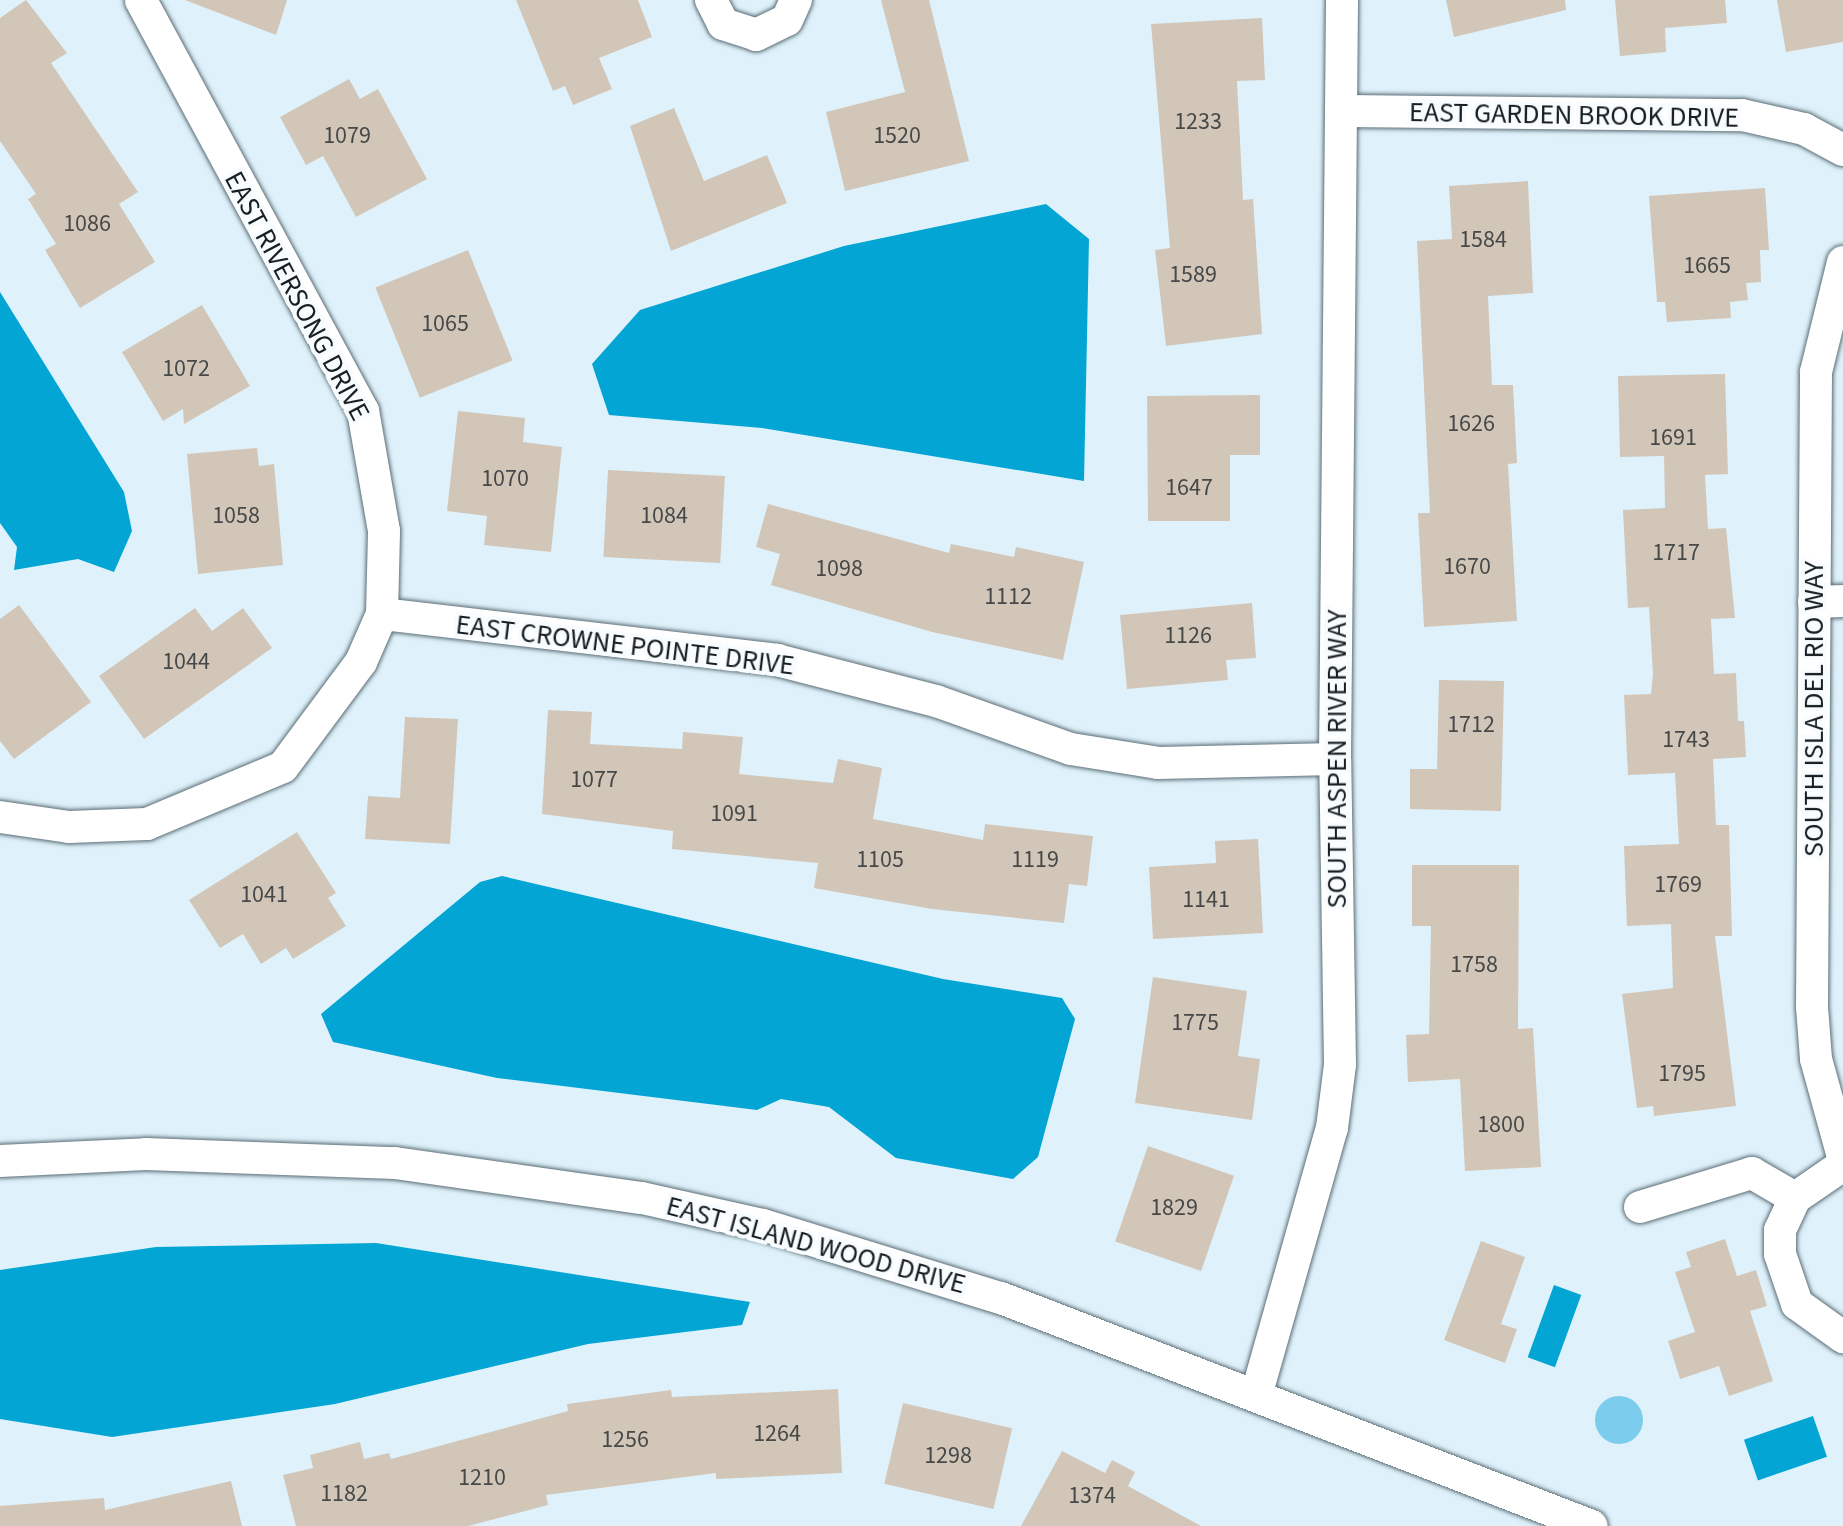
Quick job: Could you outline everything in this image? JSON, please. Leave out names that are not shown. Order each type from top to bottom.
[{"type":"street","name":"EAST RIVERSONG DRIVE","points":[[0,817],[69,827],[147,824],[283,767],[361,662],[382,614],[384,531],[363,411],[141,0]]},
{"type":"street","points":[[711,0],[723,24],[756,35],[787,20],[796,0]]},
{"type":"street","points":[[1342,0],[1346,111]]},
{"type":"street","name":"EAST GARDEN BROOK DRIVE","points":[[1346,111],[1742,115],[1804,129],[1843,150]]},
{"type":"street","name":"SOUTH ASPEN RIVER WAY","points":[[1256,1396],[1324,1158],[1338,1081],[1335,759],[1346,111]]},
{"type":"street","name":"SOUTH ISLA DEL RIO WAY","points":[[1843,262],[1816,372],[1829,602],[1812,1007],[1816,1059],[1843,1157]]},
{"type":"street","name":"EAST CROWNE POINTE DRIVE","points":[[382,614],[777,660],[936,701],[1071,749],[1158,763],[1335,759]]},
{"type":"street","name":"EAST ISLAND WOOD DRIVE","points":[[0,1161],[286,1156],[488,1174],[642,1198],[883,1258],[1256,1396],[1552,1519],[1592,1526]]},
{"type":"street","points":[[1843,1165],[1795,1198],[1780,1230],[1786,1282],[1818,1324],[1843,1337]]},
{"type":"street","points":[[1640,1207],[1752,1173],[1795,1198]]},
{"type":"shaded area","points":[[1046,204],[1089,239],[1084,481],[762,428],[609,415],[592,364],[640,310],[844,246]]},
{"type":"shaded area","points":[[0,292],[124,492],[132,531],[114,572],[78,559],[14,570],[17,547],[0,523]]},
{"type":"shaded area","points":[[502,876],[943,979],[1062,998],[1075,1019],[1038,1157],[1013,1179],[896,1158],[829,1107],[781,1099],[757,1110],[497,1078],[333,1042],[321,1014],[480,882]]},
{"type":"shaded area","points":[[376,1243],[750,1302],[742,1325],[588,1344],[335,1404],[112,1437],[0,1419],[0,1270],[156,1247]]},
{"type":"shaded area","points":[[1554,1285],[1581,1295],[1555,1367],[1528,1357]]},
{"type":"shaded area","points":[[1619,1396],[1636,1403],[1643,1420],[1636,1437],[1619,1444],[1602,1437],[1595,1420],[1602,1403]]},
{"type":"shaded area","points":[[1813,1416],[1827,1457],[1758,1480],[1744,1440]]},
{"type":"building","points":[[26,0],[67,53],[51,63],[138,192],[119,204],[155,262],[80,308],[45,250],[56,244],[28,199],[36,194],[0,141],[0,18]]},
{"type":"building","points":[[185,0],[287,0],[276,35]]},
{"type":"building","points":[[516,0],[638,0],[652,37],[599,58],[612,89],[573,105],[565,86],[553,91]]},
{"type":"building","points":[[881,0],[929,0],[969,161],[845,191],[826,112],[905,92]]},
{"type":"building","points":[[1446,0],[1565,0],[1566,10],[1454,37]]},
{"type":"building","points":[[1615,0],[1725,0],[1727,23],[1665,28],[1666,52],[1620,56]]},
{"type":"building","points":[[1777,0],[1843,0],[1843,42],[1786,52]]},
{"type":"building","points":[[1262,18],[1265,80],[1237,81],[1243,200],[1253,199],[1262,334],[1166,346],[1155,250],[1170,248],[1151,24]]},
{"type":"building","points":[[349,79],[360,99],[378,89],[427,179],[356,217],[323,156],[306,165],[280,117]]},
{"type":"building","points":[[674,108],[704,181],[767,155],[787,203],[671,251],[630,126]]},
{"type":"building","points":[[1528,181],[1533,293],[1488,296],[1492,385],[1513,385],[1517,463],[1508,464],[1517,621],[1424,627],[1418,513],[1430,513],[1417,241],[1452,239],[1449,186]]},
{"type":"building","points":[[1765,188],[1769,250],[1760,250],[1761,282],[1746,283],[1748,300],[1730,302],[1731,318],[1667,322],[1665,302],[1657,302],[1649,196]]},
{"type":"building","points":[[468,250],[513,360],[420,398],[375,287]]},
{"type":"building","points":[[202,305],[250,386],[184,424],[183,409],[163,421],[122,352]]},
{"type":"building","points":[[1725,374],[1728,474],[1705,475],[1708,529],[1726,528],[1735,618],[1711,619],[1714,674],[1736,673],[1738,721],[1744,721],[1746,757],[1713,759],[1716,825],[1729,825],[1732,936],[1715,936],[1736,1106],[1654,1116],[1653,1106],[1637,1108],[1622,994],[1673,988],[1671,924],[1627,926],[1624,846],[1679,844],[1675,773],[1628,775],[1624,695],[1651,694],[1653,674],[1649,607],[1628,608],[1623,510],[1665,508],[1664,456],[1620,457],[1618,376]]},
{"type":"building","points":[[1260,395],[1260,455],[1230,455],[1230,521],[1148,521],[1147,396]]},
{"type":"building","points":[[458,411],[525,418],[523,442],[562,447],[551,552],[484,545],[487,516],[447,511]]},
{"type":"building","points":[[257,448],[259,466],[274,464],[283,565],[198,574],[187,454]]},
{"type":"building","points":[[608,470],[725,476],[720,563],[603,557]]},
{"type":"building","points":[[768,504],[949,553],[951,544],[1014,557],[1016,547],[1084,562],[1063,660],[932,632],[771,585],[780,554],[756,547]]},
{"type":"building","points":[[1252,603],[1256,658],[1226,660],[1228,680],[1127,689],[1120,615]]},
{"type":"building","points":[[19,605],[91,702],[14,759],[0,741],[0,619]]},
{"type":"building","points":[[195,608],[212,631],[243,608],[272,648],[144,739],[99,676]]},
{"type":"building","points":[[1439,680],[1504,681],[1501,811],[1410,809],[1410,769],[1437,769]]},
{"type":"building","points":[[548,710],[592,712],[590,744],[682,749],[683,732],[743,737],[739,774],[833,783],[838,759],[882,768],[873,819],[983,840],[985,824],[1093,836],[1087,886],[1069,884],[1064,923],[932,909],[814,888],[818,863],[672,849],[673,831],[542,814]]},
{"type":"building","points":[[405,717],[458,719],[450,844],[365,839],[368,796],[400,798]]},
{"type":"building","points":[[297,832],[336,893],[328,898],[346,926],[293,959],[286,948],[261,964],[243,934],[220,948],[189,900]]},
{"type":"building","points":[[1258,839],[1263,933],[1153,939],[1149,867],[1216,863],[1215,841]]},
{"type":"building","points":[[1412,865],[1519,865],[1518,1029],[1533,1028],[1541,1167],[1465,1171],[1460,1079],[1408,1082],[1406,1035],[1429,1034],[1431,926],[1412,926]]},
{"type":"building","points":[[1153,977],[1247,991],[1238,1056],[1260,1059],[1252,1120],[1135,1103]]},
{"type":"building","points":[[1148,1146],[1234,1176],[1201,1271],[1115,1241]]},
{"type":"building","points":[[1725,1239],[1737,1276],[1756,1270],[1767,1306],[1750,1311],[1773,1381],[1729,1396],[1719,1366],[1680,1379],[1668,1341],[1695,1332],[1675,1272],[1691,1267],[1686,1252]]},
{"type":"building","points":[[1481,1241],[1525,1257],[1501,1324],[1517,1329],[1505,1363],[1444,1340]]},
{"type":"building","points":[[838,1389],[842,1473],[716,1479],[716,1473],[546,1495],[548,1505],[468,1526],[296,1526],[283,1475],[313,1468],[310,1455],[360,1442],[364,1459],[389,1453],[391,1459],[568,1411],[567,1404],[671,1390],[672,1397]]},
{"type":"building","points":[[903,1403],[1012,1428],[993,1509],[884,1484]]},
{"type":"building","points":[[1062,1451],[1105,1473],[1112,1460],[1135,1472],[1128,1486],[1201,1526],[1021,1526]]},
{"type":"building","points":[[231,1481],[242,1526],[0,1526],[0,1506],[104,1498],[105,1510]]}]
